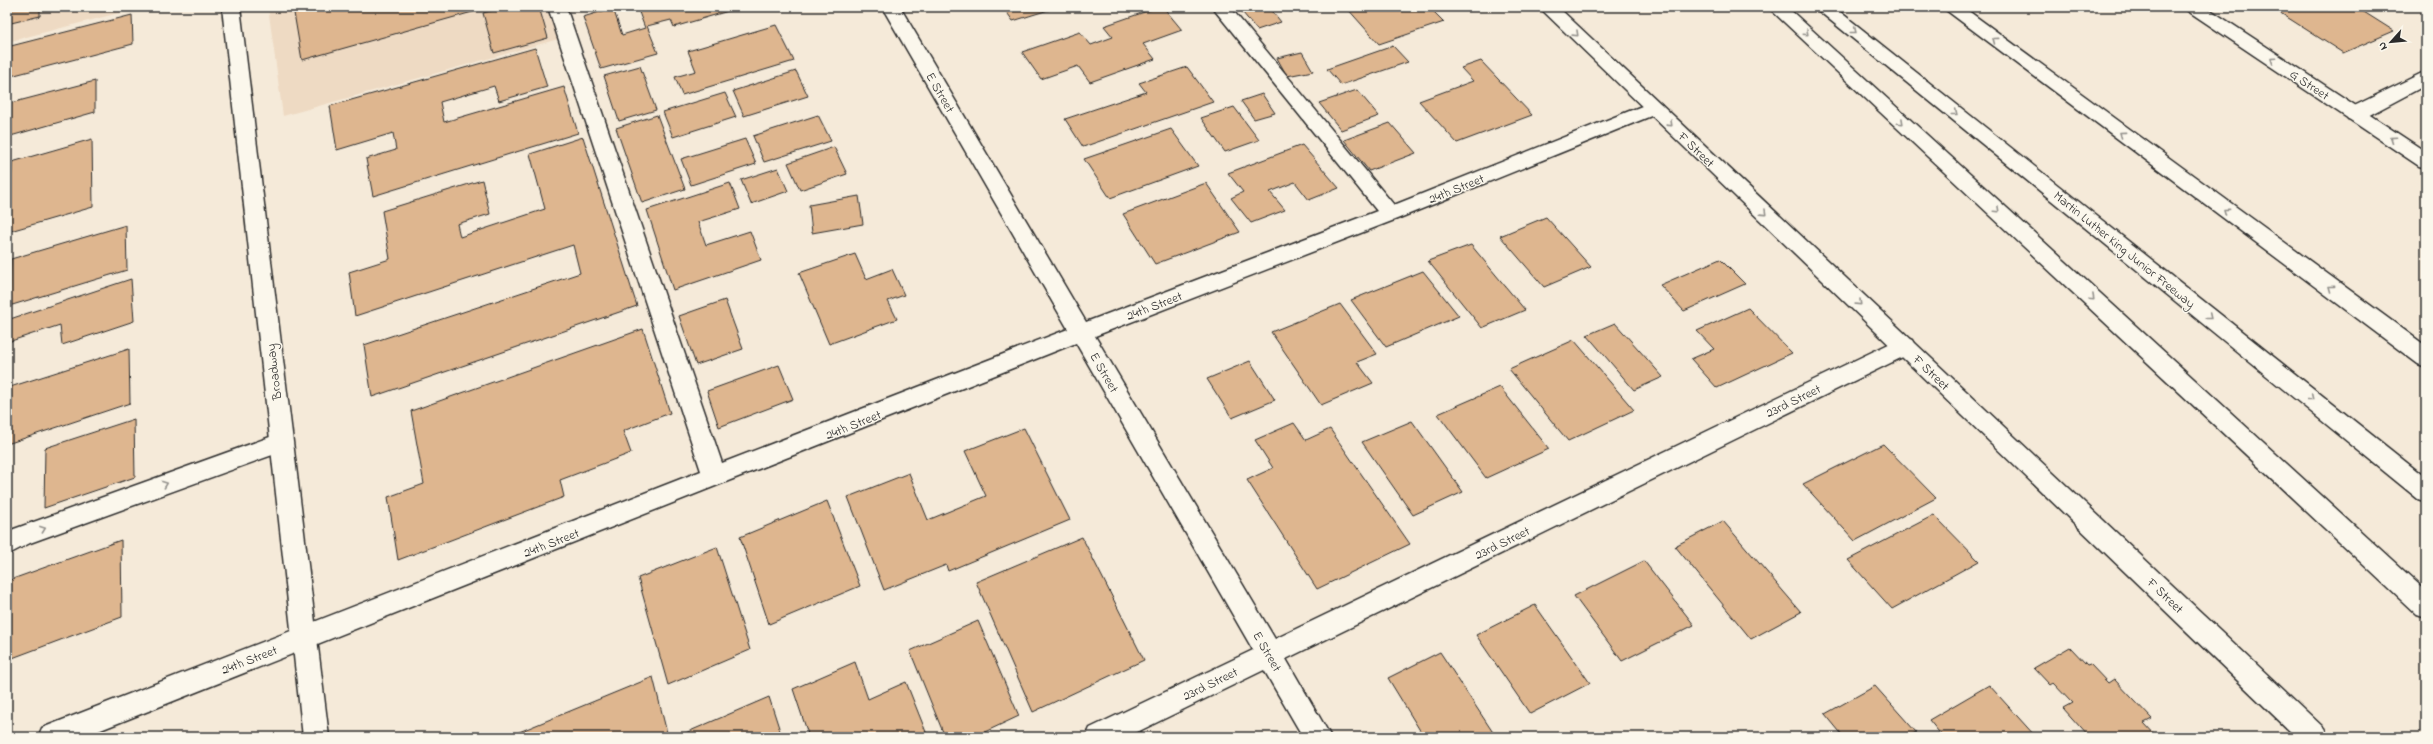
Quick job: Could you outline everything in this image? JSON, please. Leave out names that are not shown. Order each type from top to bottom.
[{"type":"main road","name":"Broadway","points":[[231,7],[316,737]]},
{"type":"main road","points":[[557,7],[715,478]]},
{"type":"main road","name":"E Street","points":[[890,7],[1082,332],[1318,737]]},
{"type":"main road","points":[[1221,7],[1390,214]]},
{"type":"main road","name":"F Street","points":[[1548,7],[2315,737]]},
{"type":"main road","points":[[1777,7],[2426,607]]},
{"type":"main road","name":"Martin Luther King Junior Freeway","points":[[1823,7],[2426,492]]},
{"type":"main road","points":[[1951,7],[2426,358]]},
{"type":"main road","name":"G Street","points":[[2194,7],[2426,161]]},
{"type":"main road","points":[[2355,114],[2426,77]]},
{"type":"main road","name":"24th Street","points":[[51,737],[715,478],[1082,332],[1390,214],[1654,108]]},
{"type":"main road","points":[[2362,311],[2426,363]]},
{"type":"main road","name":"23rd Street","points":[[1099,737],[1905,346]]},
{"type":"main road","points":[[7,544],[22,536],[281,442]]},
{"type":"shaded area","points":[[7,7],[142,7],[7,42]]},
{"type":"shaded area","points":[[268,7],[552,7],[562,38],[283,116]]},
{"type":"building","points":[[7,7],[40,7],[40,16],[7,24]]},
{"type":"building","points":[[293,7],[483,7],[483,9],[302,60]]},
{"type":"building","points":[[505,7],[539,7],[548,38],[494,53],[483,13]]},
{"type":"building","points":[[637,7],[742,7],[674,27],[671,20],[647,26],[658,53],[601,69],[583,17],[613,8],[622,35],[645,28]]},
{"type":"building","points":[[1003,7],[1058,7],[1013,21]]},
{"type":"building","points":[[1159,7],[1163,7],[1182,30],[1143,44],[1155,59],[1090,82],[1078,66],[1041,79],[1022,52],[1080,32],[1091,45],[1113,37],[1104,26]]},
{"type":"building","points":[[1238,7],[1269,7],[1281,22],[1257,30]]},
{"type":"building","points":[[1346,7],[1429,7],[1444,22],[1379,44]]},
{"type":"building","points":[[2271,7],[2356,7],[2394,31],[2343,53]]},
{"type":"building","points":[[132,15],[133,44],[7,77],[7,47]]},
{"type":"building","points":[[776,25],[794,61],[682,95],[675,77],[696,71],[688,51]]},
{"type":"building","points":[[1393,46],[1408,62],[1341,85],[1327,69]]},
{"type":"building","points":[[535,48],[547,87],[499,101],[494,86],[440,102],[444,122],[564,87],[578,133],[373,196],[366,159],[396,150],[393,133],[337,150],[330,106]]},
{"type":"building","points":[[1302,52],[1313,71],[1287,76],[1277,58]]},
{"type":"building","points":[[1481,61],[1532,115],[1457,143],[1419,101],[1473,81],[1461,68]]},
{"type":"building","points":[[640,66],[656,110],[619,121],[604,76]]},
{"type":"building","points":[[1187,67],[1213,102],[1083,147],[1065,119],[1146,92],[1139,83]]},
{"type":"building","points":[[796,71],[808,96],[744,116],[733,91]]},
{"type":"building","points":[[95,81],[95,112],[7,137],[7,104]]},
{"type":"building","points":[[1357,90],[1379,116],[1341,130],[1319,103]]},
{"type":"building","points":[[725,93],[736,117],[673,137],[663,112]]},
{"type":"building","points":[[1262,94],[1275,113],[1254,119],[1241,101]]},
{"type":"building","points":[[1234,107],[1259,140],[1225,152],[1201,118]]},
{"type":"building","points":[[657,115],[685,189],[642,203],[616,128]]},
{"type":"building","points":[[818,115],[831,141],[764,162],[753,136]]},
{"type":"building","points":[[1390,123],[1416,153],[1369,171],[1344,140]]},
{"type":"building","points":[[1171,129],[1198,166],[1110,198],[1084,159]]},
{"type":"building","points":[[583,137],[637,306],[372,397],[364,345],[580,273],[573,245],[355,316],[349,272],[390,259],[382,211],[482,180],[490,214],[457,224],[460,237],[545,209],[530,154]]},
{"type":"building","points":[[92,139],[93,207],[7,232],[7,190],[11,189],[12,162]]},
{"type":"building","points":[[745,139],[756,164],[691,185],[681,159]]},
{"type":"building","points":[[1302,145],[1339,188],[1309,200],[1295,182],[1270,192],[1285,210],[1251,223],[1231,198],[1243,192],[1228,173]]},
{"type":"building","points":[[834,147],[847,174],[800,190],[788,163]]},
{"type":"building","points":[[778,168],[788,191],[751,204],[741,180]]},
{"type":"building","points":[[730,183],[740,209],[698,222],[706,245],[750,231],[761,260],[673,290],[647,210]]},
{"type":"building","points":[[1206,183],[1240,232],[1155,264],[1123,214]]},
{"type":"building","points":[[859,196],[863,224],[812,233],[809,205]]},
{"type":"building","points":[[1546,217],[1591,267],[1544,287],[1500,236]]},
{"type":"building","points":[[126,225],[127,270],[9,306],[11,259]]},
{"type":"building","points":[[1471,245],[1525,310],[1482,328],[1428,261]]},
{"type":"building","points":[[855,254],[866,279],[892,269],[904,295],[888,301],[897,319],[829,344],[799,273]]},
{"type":"building","points":[[1720,259],[1745,284],[1684,311],[1660,285]]},
{"type":"building","points":[[1423,271],[1459,316],[1386,347],[1351,300]]},
{"type":"building","points":[[131,279],[134,321],[62,345],[60,325],[8,342],[7,320]]},
{"type":"building","points":[[725,300],[743,349],[696,365],[679,316]]},
{"type":"building","points":[[1340,304],[1377,354],[1357,362],[1373,383],[1321,405],[1271,332]]},
{"type":"building","points":[[1748,308],[1792,353],[1717,388],[1691,359],[1714,349],[1697,331]]},
{"type":"building","points":[[1615,323],[1663,377],[1634,390],[1587,335]]},
{"type":"building","points":[[643,329],[670,413],[623,431],[631,453],[560,480],[564,497],[398,560],[388,497],[424,484],[411,411]]},
{"type":"building","points":[[1574,340],[1634,410],[1568,441],[1509,369]]},
{"type":"building","points":[[129,349],[130,403],[7,444],[7,388]]},
{"type":"building","points":[[1250,361],[1275,400],[1232,418],[1207,379]]},
{"type":"building","points":[[779,365],[793,399],[719,427],[707,391]]},
{"type":"building","points":[[1500,387],[1549,449],[1486,478],[1438,414]]},
{"type":"building","points":[[134,419],[135,477],[44,508],[45,448]]},
{"type":"building","points":[[1412,421],[1463,492],[1413,515],[1362,442]]},
{"type":"building","points":[[1294,423],[1306,440],[1330,429],[1410,544],[1317,589],[1247,480],[1273,468],[1255,440]]},
{"type":"building","points":[[1024,428],[1070,520],[948,571],[946,565],[884,590],[848,497],[909,473],[928,520],[986,496],[965,451]]},
{"type":"building","points":[[1883,444],[1936,498],[1855,541],[1803,484]]},
{"type":"building","points":[[827,501],[860,586],[769,624],[740,537]]},
{"type":"building","points":[[1934,515],[1979,561],[1892,609],[1848,560]]},
{"type":"building","points":[[1723,521],[1801,612],[1751,639],[1675,546]]},
{"type":"building","points":[[1082,537],[1144,660],[1033,712],[976,582]]},
{"type":"building","points":[[121,540],[122,617],[7,660],[7,581]]},
{"type":"building","points":[[717,547],[750,650],[668,685],[638,578]]},
{"type":"building","points":[[1644,561],[1694,625],[1622,661],[1574,596]]},
{"type":"building","points":[[1535,605],[1590,683],[1530,714],[1476,635]]},
{"type":"building","points":[[978,621],[1019,716],[974,737],[945,737],[910,651]]},
{"type":"building","points":[[2070,647],[2087,665],[2090,664],[2108,683],[2114,679],[2152,719],[2144,723],[2157,737],[2089,737],[2063,708],[2072,703],[2053,683],[2050,685],[2034,668]]},
{"type":"building","points":[[1440,652],[1496,737],[1424,737],[1388,678]]},
{"type":"building","points":[[855,662],[868,699],[906,682],[928,737],[809,737],[793,689]]},
{"type":"building","points":[[653,677],[668,737],[507,737]]},
{"type":"building","points":[[1989,685],[2036,737],[1943,737],[1929,720]]},
{"type":"building","points":[[1875,686],[1916,732],[1908,737],[1844,737],[1825,714]]},
{"type":"building","points":[[769,697],[782,737],[684,737],[683,734]]}]
